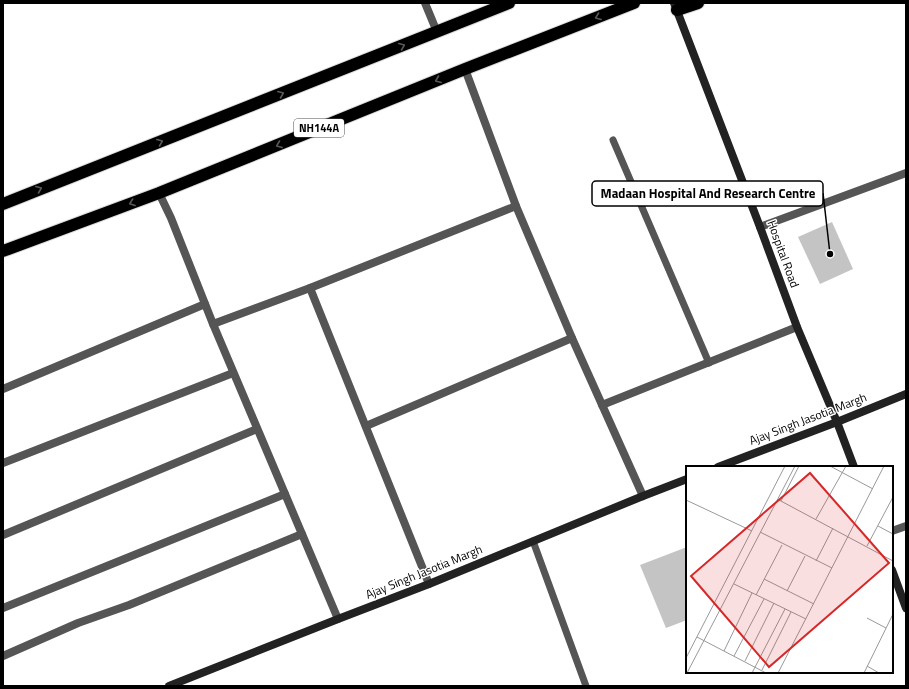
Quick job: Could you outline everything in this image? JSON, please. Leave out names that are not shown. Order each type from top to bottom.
[{"type":"highway","points":[[3,204],[509,3]]},
{"type":"highway","name":"NH144A","points":[[3,251],[159,193],[465,69],[634,3]]},
{"type":"highway","points":[[675,7],[698,3]]},
{"type":"street","points":[[425,3],[438,32]]},
{"type":"street","name":"Hospital Road","points":[[675,7],[798,327],[838,422],[854,466]]},
{"type":"street","points":[[465,69],[516,206],[572,338],[643,496]]},
{"type":"street","points":[[760,226],[906,173]]},
{"type":"street","points":[[159,193],[171,218],[233,373],[338,619]]},
{"type":"street","points":[[213,324],[310,288],[516,206]]},
{"type":"street","points":[[310,288],[429,584]]},
{"type":"street","points":[[3,389],[205,304]]},
{"type":"street","points":[[602,405],[798,327]]},
{"type":"street","points":[[366,426],[572,338]]},
{"type":"street","points":[[3,463],[233,373]]},
{"type":"street","name":"Ajay Singh Jasotia Margh","points":[[721,466],[838,422],[906,394]]},
{"type":"street","points":[[3,535],[257,429]]},
{"type":"street","name":"Ajay Singh Jasotia Margh","points":[[169,686],[429,584],[686,479]]},
{"type":"street","points":[[3,608],[285,494]]},
{"type":"street","points":[[893,531],[906,526]]},
{"type":"street","points":[[3,656],[78,623],[136,602],[302,534]]},
{"type":"street","points":[[893,573],[906,608]]},
{"type":"lane","points":[[613,140],[709,363]]},
{"type":"lane","points":[[533,541],[586,686]]},
{"type":"building","points":[[832,222],[853,269],[820,284],[798,237]]},
{"type":"building","points":[[686,547],[686,620],[666,628],[640,565]]},
{"type":"place","name":"Madaan Hospital And Research Centre","points":[[830,254]]}]
